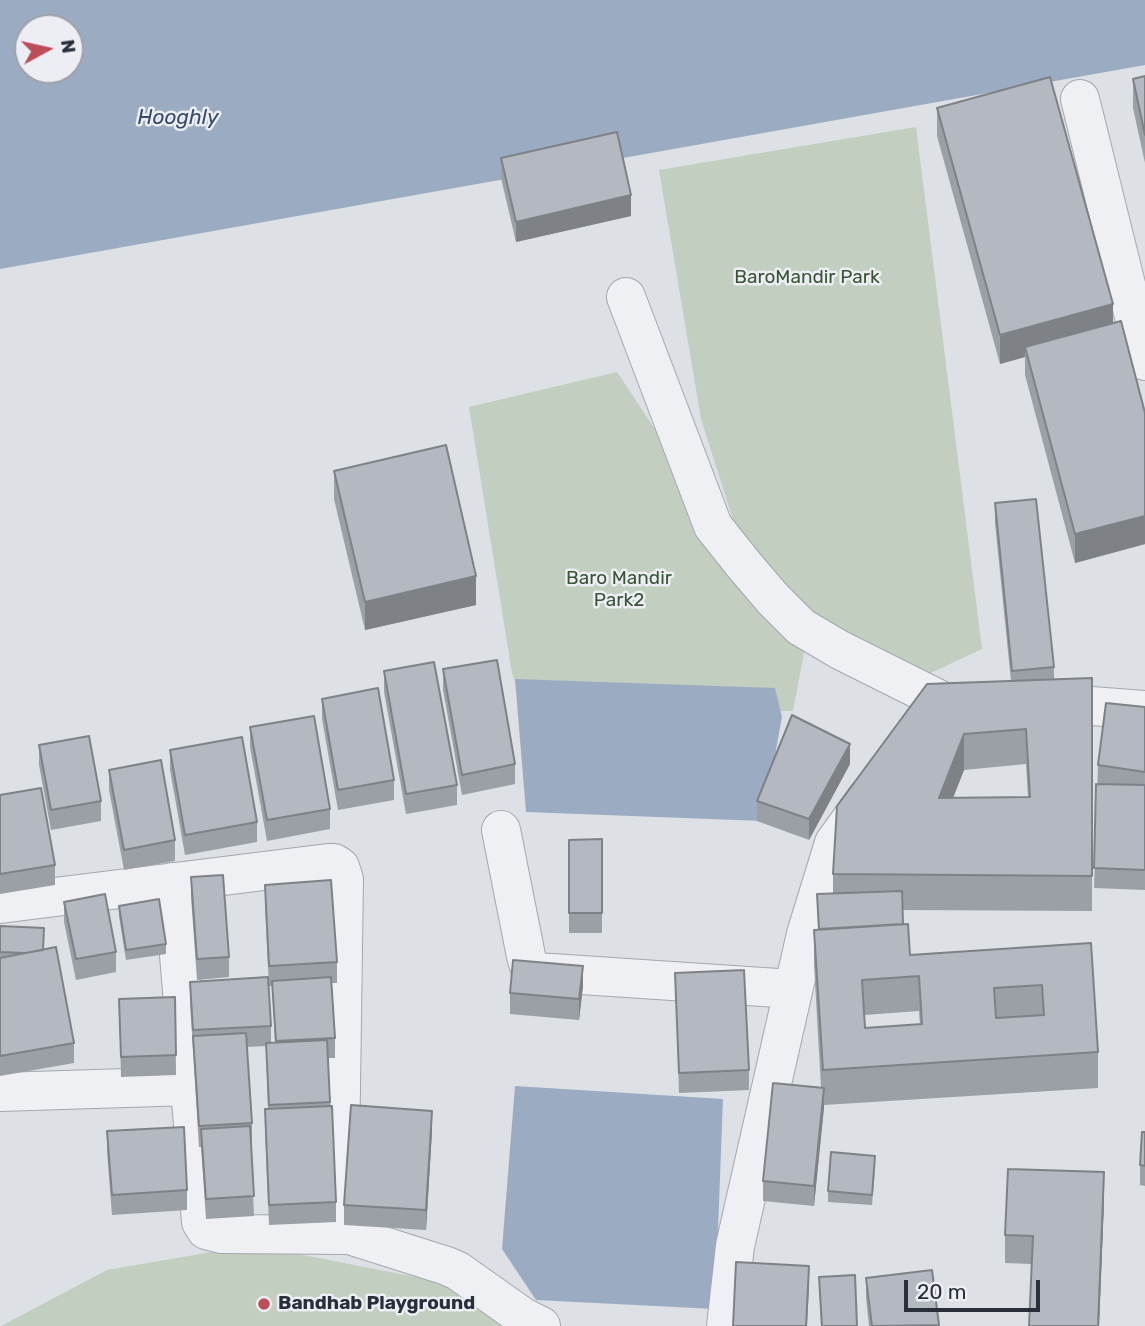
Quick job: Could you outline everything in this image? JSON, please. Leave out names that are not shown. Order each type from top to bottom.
[{"type":"street","points":[[1080,99],[1145,361]]},
{"type":"street","points":[[626,297],[713,526],[773,599],[801,627],[839,650],[962,707],[1145,710]]},
{"type":"street","points":[[726,1326],[735,1247],[806,934],[834,843],[888,768]]},
{"type":"street","points":[[501,830],[526,956],[529,966],[536,972],[793,989]]},
{"type":"street","points":[[0,904],[328,863],[340,867],[344,879],[339,1225],[349,1235]]},
{"type":"street","points":[[173,882],[201,1222],[206,1230],[222,1234],[349,1235],[458,1271],[523,1317],[541,1326]]},
{"type":"street","points":[[0,1092],[190,1086]]},
{"type":"green space","name":"BaroMandir Park","points":[[916,127],[982,649],[905,685],[747,564],[701,419],[659,170]]},
{"type":"green space","name":"Baro Mandir Park2","points":[[617,372],[804,653],[793,711],[526,715],[512,673],[469,407]]},
{"type":"green space","name":"Bandhab Playground","points":[[252,1245],[436,1281],[533,1326],[1,1326],[107,1270]]},
{"type":"water","name":"Hooghly","points":[[0,0],[1145,0],[1145,65],[0,269]]},
{"type":"water","points":[[515,679],[775,688],[782,717],[763,821],[526,812]]},
{"type":"water","points":[[515,1086],[723,1099],[715,1309],[536,1300],[502,1249]]},
{"type":"building","points":[[1145,76],[1145,135],[1133,79]]},
{"type":"building","points":[[1050,77],[1113,304],[1000,335],[937,108]]},
{"type":"building","points":[[617,132],[631,195],[516,222],[501,158]]},
{"type":"building","points":[[1121,321],[1145,413],[1145,516],[1075,534],[1025,347]]},
{"type":"building","points":[[446,445],[476,576],[365,602],[334,471]]},
{"type":"building","points":[[1036,499],[1054,667],[1012,671],[995,503]]},
{"type":"building","points":[[497,660],[515,764],[462,775],[443,669]]},
{"type":"building","points":[[434,662],[457,785],[406,794],[384,671]]},
{"type":"building","points":[[1092,678],[1092,876],[833,874],[837,806],[927,684]],"holes":[[[1026,729],[1030,797],[939,798],[964,734]]]},
{"type":"building","points":[[378,688],[394,780],[338,790],[322,699]]},
{"type":"building","points":[[1106,703],[1145,707],[1145,772],[1098,765]]},
{"type":"building","points":[[792,715],[850,744],[809,819],[757,801]]},
{"type":"building","points":[[314,716],[330,809],[267,820],[250,727]]},
{"type":"building","points":[[89,736],[101,801],[51,810],[39,745]]},
{"type":"building","points":[[242,737],[257,822],[185,835],[170,750]]},
{"type":"building","points":[[161,760],[175,840],[124,850],[109,770]]},
{"type":"building","points":[[1096,784],[1145,785],[1145,870],[1094,868]]},
{"type":"building","points":[[41,788],[55,865],[0,874],[0,795]]},
{"type":"building","points":[[602,839],[602,913],[569,913],[569,840]]},
{"type":"building","points":[[223,875],[229,957],[197,959],[191,877]]},
{"type":"building","points":[[331,880],[337,962],[269,966],[265,885]]},
{"type":"building","points":[[902,891],[903,924],[819,929],[817,894]]},
{"type":"building","points":[[105,894],[116,952],[76,959],[64,902]]},
{"type":"building","points":[[159,899],[166,944],[126,950],[119,906]]},
{"type":"building","points":[[908,924],[910,955],[1091,943],[1098,1052],[823,1070],[814,930]],"holes":[[[919,976],[922,1024],[865,1028],[862,980]],[[1042,985],[1044,1015],[996,1018],[994,988]]]},
{"type":"building","points":[[0,926],[44,928],[43,950],[25,953],[0,952]]},
{"type":"building","points":[[56,947],[74,1043],[0,1056],[0,958]]},
{"type":"building","points":[[513,960],[583,966],[579,999],[510,993]]},
{"type":"building","points":[[744,970],[749,1070],[679,1073],[675,973]]},
{"type":"building","points":[[268,977],[271,1026],[193,1030],[190,982]]},
{"type":"building","points":[[331,977],[335,1038],[276,1041],[272,981]]},
{"type":"building","points":[[175,997],[176,1055],[121,1057],[119,999]]},
{"type":"building","points":[[246,1033],[252,1123],[199,1126],[193,1036]]},
{"type":"building","points":[[327,1040],[330,1102],[269,1105],[266,1043]]},
{"type":"building","points":[[773,1083],[824,1088],[814,1186],[763,1181]]},
{"type":"building","points":[[351,1105],[432,1111],[426,1210],[344,1205]]},
{"type":"building","points":[[332,1106],[336,1202],[269,1205],[265,1109]]},
{"type":"building","points":[[250,1126],[254,1196],[206,1199],[201,1129]]},
{"type":"building","points":[[184,1127],[187,1190],[112,1195],[107,1131]]},
{"type":"building","points":[[1142,1132],[1145,1132],[1145,1166],[1140,1165]]},
{"type":"building","points":[[831,1152],[875,1156],[872,1195],[828,1191]]},
{"type":"building","points":[[1008,1169],[1104,1172],[1098,1326],[1029,1326],[1033,1236],[1005,1235]]},
{"type":"building","points":[[736,1262],[809,1266],[806,1326],[733,1326]]},
{"type":"building","points":[[932,1270],[939,1325],[872,1326],[866,1278]]},
{"type":"building","points":[[855,1275],[857,1326],[822,1326],[819,1277]]},
{"type":"place","name":"Bandhab Playground","points":[[264,1304]]}]
